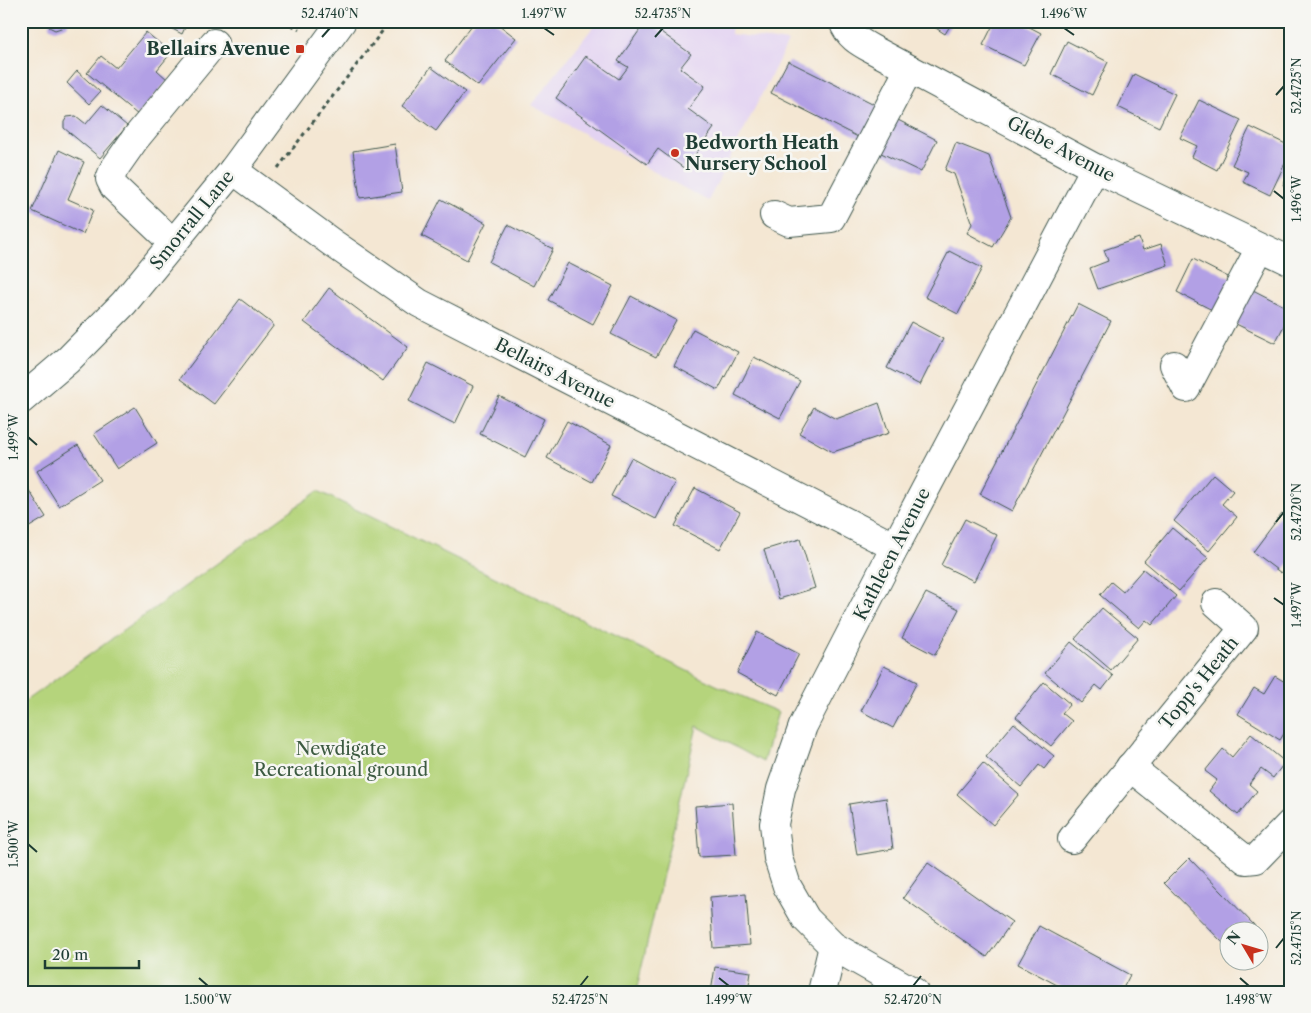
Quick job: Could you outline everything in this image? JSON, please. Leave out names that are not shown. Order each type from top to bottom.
[{"type":"street","name":"Smorrall Lane","points":[[21,400],[68,360],[117,310],[233,170],[342,21]]},
{"type":"street","name":"Glebe Avenue","points":[[830,23],[845,27],[854,39],[1095,168],[1290,261]]},
{"type":"street","points":[[173,243],[114,187],[110,179],[114,169],[135,139],[214,43]]},
{"type":"street","points":[[774,215],[789,222],[838,226],[909,69]]},
{"type":"street","name":"Kathleen Avenue","points":[[914,992],[833,946],[806,919],[787,886],[778,858],[774,824],[781,789],[803,726],[1095,168]]},
{"type":"street","name":"Bellairs Avenue","points":[[233,170],[331,242],[419,303],[895,547]]},
{"type":"street","points":[[1174,365],[1186,388],[1260,248]]},
{"type":"street","name":"Topp's Heath","points":[[1072,839],[1244,628],[1216,603]]},
{"type":"street","points":[[1130,767],[1246,860],[1256,859],[1290,824]]},
{"type":"street","points":[[822,992],[833,946]]},
{"type":"path","points":[[261,190],[390,21]]},
{"type":"path","points":[[782,21],[811,27],[830,23]]},
{"type":"shaded area","name":"Bedworth Heath Nursery School","points":[[598,21],[732,21],[731,34],[788,42],[708,201],[531,105]]},
{"type":"green space","name":"Newdigate Recreational ground","points":[[318,491],[716,685],[778,712],[763,762],[697,726],[636,992],[21,992],[21,704]]},
{"type":"building","points":[[50,21],[69,21],[67,26],[55,30],[49,27]]},
{"type":"building","points":[[96,21],[110,21],[107,27]]},
{"type":"building","points":[[157,21],[188,21],[182,34]]},
{"type":"building","points":[[475,21],[494,21],[516,38],[478,86],[445,61]]},
{"type":"building","points":[[646,21],[691,54],[680,68],[705,86],[688,109],[714,128],[685,169],[658,149],[647,164],[556,98],[586,56],[619,79],[628,67],[618,61]]},
{"type":"building","points":[[925,21],[953,21],[945,34]]},
{"type":"building","points":[[995,21],[1018,21],[1041,33],[1024,65],[983,45]]},
{"type":"building","points":[[146,32],[171,53],[157,70],[168,80],[138,115],[87,73],[101,56],[116,68]]},
{"type":"building","points":[[1067,41],[1108,62],[1092,95],[1051,74]]},
{"type":"building","points":[[788,61],[880,107],[864,140],[771,93]]},
{"type":"building","points":[[431,67],[465,92],[436,131],[402,106]]},
{"type":"building","points":[[77,71],[100,92],[89,104],[67,83]]},
{"type":"building","points":[[1134,74],[1175,94],[1159,127],[1118,107]]},
{"type":"building","points":[[1199,100],[1241,120],[1217,170],[1192,157],[1197,146],[1180,138]]},
{"type":"building","points":[[102,105],[127,126],[100,158],[64,128],[64,122],[67,117],[76,116],[86,124]]},
{"type":"building","points":[[896,119],[937,140],[921,172],[879,152]]},
{"type":"building","points":[[1250,127],[1290,146],[1290,153],[1270,195],[1243,182],[1248,172],[1232,165]]},
{"type":"building","points":[[956,143],[989,156],[1011,217],[993,247],[967,233],[972,224],[954,174],[945,170]]},
{"type":"building","points":[[395,144],[402,192],[360,198],[353,151]]},
{"type":"building","points":[[59,150],[84,162],[68,199],[93,210],[83,234],[32,211]]},
{"type":"building","points":[[1290,170],[1290,189],[1283,185]]},
{"type":"building","points":[[441,199],[486,223],[467,260],[422,236]]},
{"type":"building","points":[[508,225],[553,249],[534,286],[489,262]]},
{"type":"building","points":[[1139,238],[1143,250],[1161,244],[1168,265],[1098,289],[1090,268],[1108,261],[1104,250]]},
{"type":"building","points":[[949,251],[982,268],[958,314],[925,297]]},
{"type":"building","points":[[1193,259],[1234,280],[1218,313],[1177,292]]},
{"type":"building","points":[[568,263],[613,286],[593,324],[548,300]]},
{"type":"building","points":[[329,288],[408,347],[383,381],[304,322]]},
{"type":"building","points":[[1251,289],[1290,309],[1290,314],[1275,343],[1234,323]]},
{"type":"building","points":[[631,296],[676,320],[656,357],[611,334]]},
{"type":"building","points":[[240,299],[274,325],[214,404],[180,379]]},
{"type":"building","points":[[1078,304],[1111,321],[1012,511],[980,494]]},
{"type":"building","points":[[911,322],[943,339],[920,385],[887,368]]},
{"type":"building","points":[[693,329],[738,352],[718,390],[674,366]]},
{"type":"building","points":[[754,357],[800,381],[780,418],[735,395]]},
{"type":"building","points":[[428,363],[473,386],[455,424],[409,401]]},
{"type":"building","points":[[499,396],[544,419],[525,457],[480,434]]},
{"type":"building","points":[[879,403],[889,433],[833,452],[799,433],[814,407],[836,419]]},
{"type":"building","points":[[135,407],[157,443],[117,469],[94,434]]},
{"type":"building","points":[[567,421],[611,445],[592,482],[547,458]]},
{"type":"building","points":[[78,445],[100,480],[59,506],[37,471]]},
{"type":"building","points":[[631,458],[675,482],[656,519],[611,496]]},
{"type":"building","points":[[1213,474],[1233,491],[1222,504],[1237,517],[1209,551],[1174,521]]},
{"type":"building","points":[[23,481],[46,517],[21,532],[21,482]]},
{"type":"building","points":[[695,488],[740,512],[720,549],[675,526]]},
{"type":"building","points":[[1282,513],[1290,519],[1290,562],[1281,573],[1253,552]]},
{"type":"building","points":[[965,519],[997,535],[974,581],[941,565]]},
{"type":"building","points":[[1172,528],[1208,558],[1179,591],[1144,561]]},
{"type":"building","points":[[800,539],[815,588],[779,599],[764,550]]},
{"type":"building","points":[[1143,569],[1176,596],[1152,625],[1146,620],[1139,628],[1100,595],[1111,582],[1123,592]]},
{"type":"building","points":[[926,593],[959,609],[935,655],[902,638]]},
{"type":"building","points":[[1102,608],[1138,638],[1111,670],[1075,639]]},
{"type":"building","points":[[757,632],[799,654],[778,695],[737,673]]},
{"type":"building","points":[[1071,642],[1113,676],[1102,690],[1096,685],[1081,703],[1045,673]]},
{"type":"building","points":[[884,666],[917,682],[893,728],[861,711]]},
{"type":"building","points":[[1275,676],[1290,685],[1290,724],[1280,740],[1238,714],[1254,688],[1264,694]]},
{"type":"building","points":[[1044,682],[1070,704],[1062,713],[1072,721],[1051,746],[1016,717]]},
{"type":"building","points":[[1014,723],[1054,756],[1044,769],[1039,765],[1021,787],[986,757]]},
{"type":"building","points":[[1251,734],[1285,762],[1273,778],[1261,769],[1249,784],[1257,791],[1238,815],[1209,791],[1217,780],[1205,771],[1223,749],[1232,757]]},
{"type":"building","points":[[983,763],[1019,794],[993,825],[957,794]]},
{"type":"building","points":[[886,798],[893,849],[857,855],[849,804]]},
{"type":"building","points":[[732,803],[736,855],[699,857],[695,806]]},
{"type":"building","points":[[1189,858],[1249,920],[1218,920],[1218,938],[1164,883]]},
{"type":"building","points":[[928,863],[1012,922],[987,957],[903,898]]},
{"type":"building","points":[[746,894],[750,945],[713,948],[710,897]]},
{"type":"building","points":[[1039,926],[1130,975],[1121,992],[1070,992],[1018,964]]},
{"type":"building","points":[[715,967],[751,972],[748,992],[711,992]]},
{"type":"place","name":"Bellairs Avenue","points":[[300,49]]},
{"type":"place","name":"Bedworth Heath Nursery School","points":[[675,153]]}]
